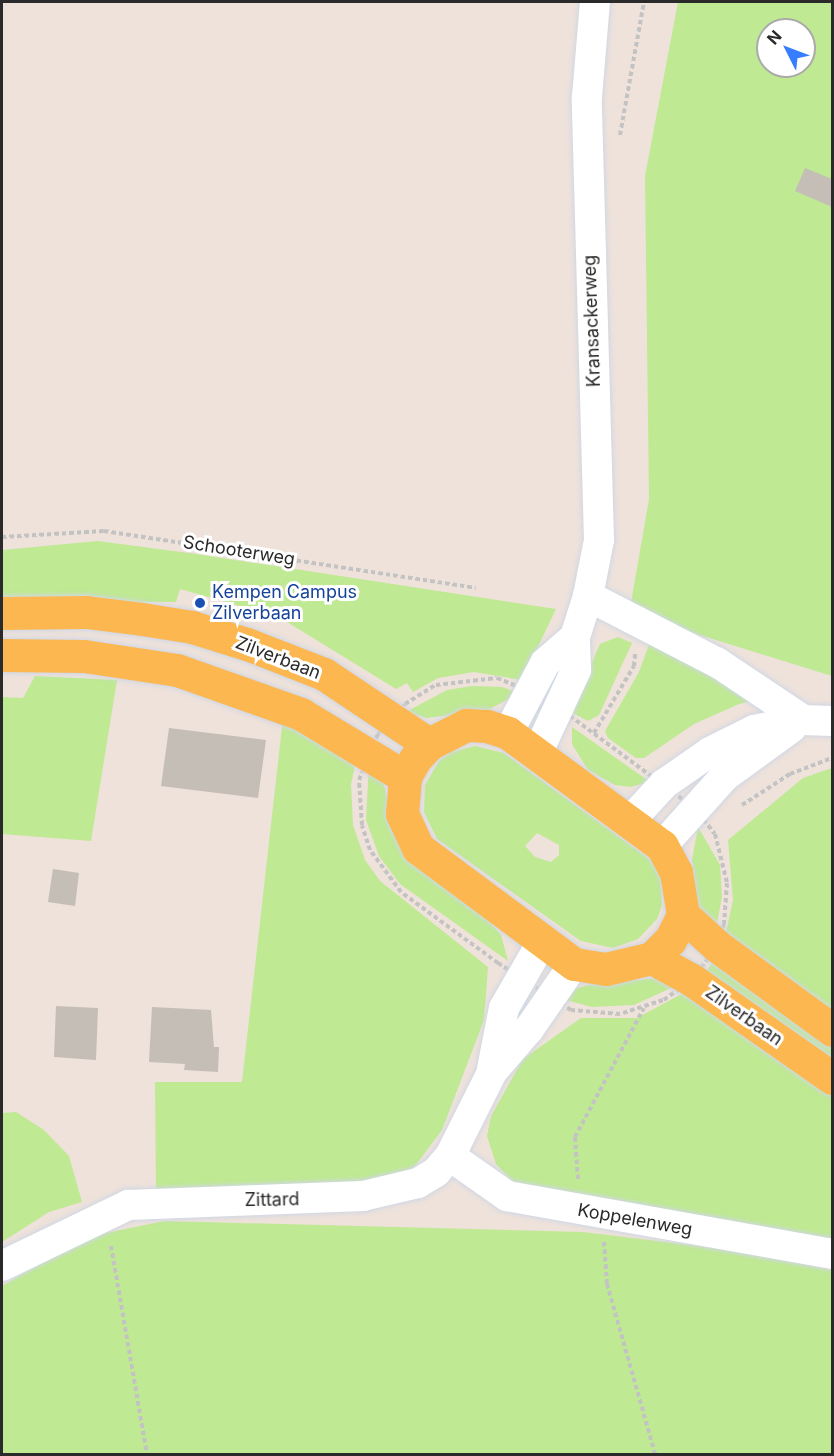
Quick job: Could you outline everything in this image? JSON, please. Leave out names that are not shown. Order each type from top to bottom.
[{"type":"main road","name":"Zilverbaan","points":[[2,613],[97,613],[192,627],[236,640],[324,674],[429,744]]},
{"type":"main road","points":[[2,655],[84,656],[177,670],[301,714],[405,777]]},
{"type":"main road","points":[[683,915],[670,940],[652,958],[606,969],[574,964],[418,848],[402,813],[405,777],[414,759],[429,744],[466,725],[508,733],[662,846],[675,872],[683,915],[717,946],[832,1030]]},
{"type":"main road","name":"Zilverbaan","points":[[652,958],[692,980],[832,1078]]},
{"type":"street","name":"Kransackerweg","points":[[537,754],[561,708],[576,670],[575,637],[588,596],[598,540],[586,98],[595,2]]},
{"type":"street","points":[[588,596],[718,663],[803,720]]},
{"type":"street","points":[[508,733],[533,690],[545,663],[575,637]]},
{"type":"street","points":[[662,846],[725,776],[803,720]]},
{"type":"street","points":[[629,822],[664,784],[710,752],[754,730],[803,720],[832,721]]},
{"type":"street","name":"Zittard","points":[[492,1072],[504,1008],[542,942]]},
{"type":"street","name":"Zittard","points":[[2,1266],[128,1205],[363,1196],[418,1183],[436,1172],[450,1156],[492,1072],[529,1029],[574,964]]},
{"type":"street","name":"Koppelenweg","points":[[450,1156],[507,1196],[832,1254]]},
{"type":"path","name":"Schooterweg","points":[[2,537],[104,531],[477,588]]},
{"type":"path","points":[[594,733],[634,666],[636,645]]},
{"type":"path","points":[[533,690],[643,768]]},
{"type":"path","points":[[739,807],[790,774],[832,758]]},
{"type":"path","points":[[715,834],[721,827]]},
{"type":"path","points":[[105,1215],[134,1364],[147,1455]]},
{"type":"green space","points":[[678,2],[832,2],[832,676],[642,617],[631,603],[649,499],[645,176]]},
{"type":"green space","points":[[98,541],[556,609],[522,680],[474,672],[438,678],[413,692],[407,683],[396,689],[279,617],[180,589],[176,602],[2,602],[2,550]]},
{"type":"green space","points":[[652,636],[779,694],[739,704],[694,724],[644,758],[636,758],[608,738],[605,731],[639,672]]},
{"type":"green space","points":[[618,637],[632,643],[599,715],[588,721],[573,713],[600,644]]},
{"type":"green space","points":[[35,676],[117,680],[91,841],[2,834],[2,697],[23,698]]},
{"type":"green space","points":[[472,686],[502,687],[515,692],[512,697],[488,710],[427,718],[406,712],[447,690]]},
{"type":"green space","points":[[283,718],[357,757],[351,784],[353,825],[365,860],[380,881],[488,967],[484,1020],[442,1130],[415,1166],[370,1191],[156,1191],[155,1082],[242,1082]]},
{"type":"green space","points":[[572,727],[650,782],[630,787],[615,785],[588,770],[572,744]]},
{"type":"green space","points":[[475,746],[504,753],[651,860],[661,879],[662,905],[657,919],[638,939],[613,948],[581,941],[437,839],[424,812],[425,785],[439,761],[451,752]],"holes":[[[537,833],[559,845],[559,855],[551,862],[535,857],[525,846]]]},
{"type":"green space","points":[[369,763],[383,781],[389,807],[501,935],[508,961],[400,884],[379,856],[366,820]]},
{"type":"green space","points":[[832,768],[832,1020],[724,941],[733,900],[728,840],[803,778]]},
{"type":"green space","points":[[698,827],[720,865],[722,897],[715,933],[699,910],[696,894],[692,860]]},
{"type":"green space","points":[[716,958],[832,1040],[832,1067],[704,974]]},
{"type":"green space","points":[[655,978],[675,986],[634,1005],[592,1007],[566,1000],[574,989],[588,985]]},
{"type":"green space","points":[[689,990],[832,1096],[832,1246],[529,1188],[512,1181],[496,1164],[487,1136],[491,1116],[523,1059],[581,1018],[637,1018]]},
{"type":"green space","points":[[16,1112],[44,1130],[69,1156],[82,1202],[49,1212],[2,1242],[2,1113]]},
{"type":"green space","points":[[164,1221],[583,1232],[724,1249],[832,1270],[832,1454],[2,1454],[2,1286],[87,1237]]},
{"type":"building","points":[[805,168],[832,179],[832,207],[795,191]]},
{"type":"building","points":[[169,728],[266,740],[258,798],[161,786]]},
{"type":"building","points":[[53,869],[79,873],[75,906],[48,902]]},
{"type":"building","points":[[56,1006],[98,1008],[96,1060],[54,1057]]},
{"type":"building","points":[[152,1007],[211,1010],[214,1047],[219,1047],[218,1072],[184,1070],[185,1064],[149,1062]]},
{"type":"place","name":"Kempen Campus Zilverbaan","points":[[200,603]]}]
